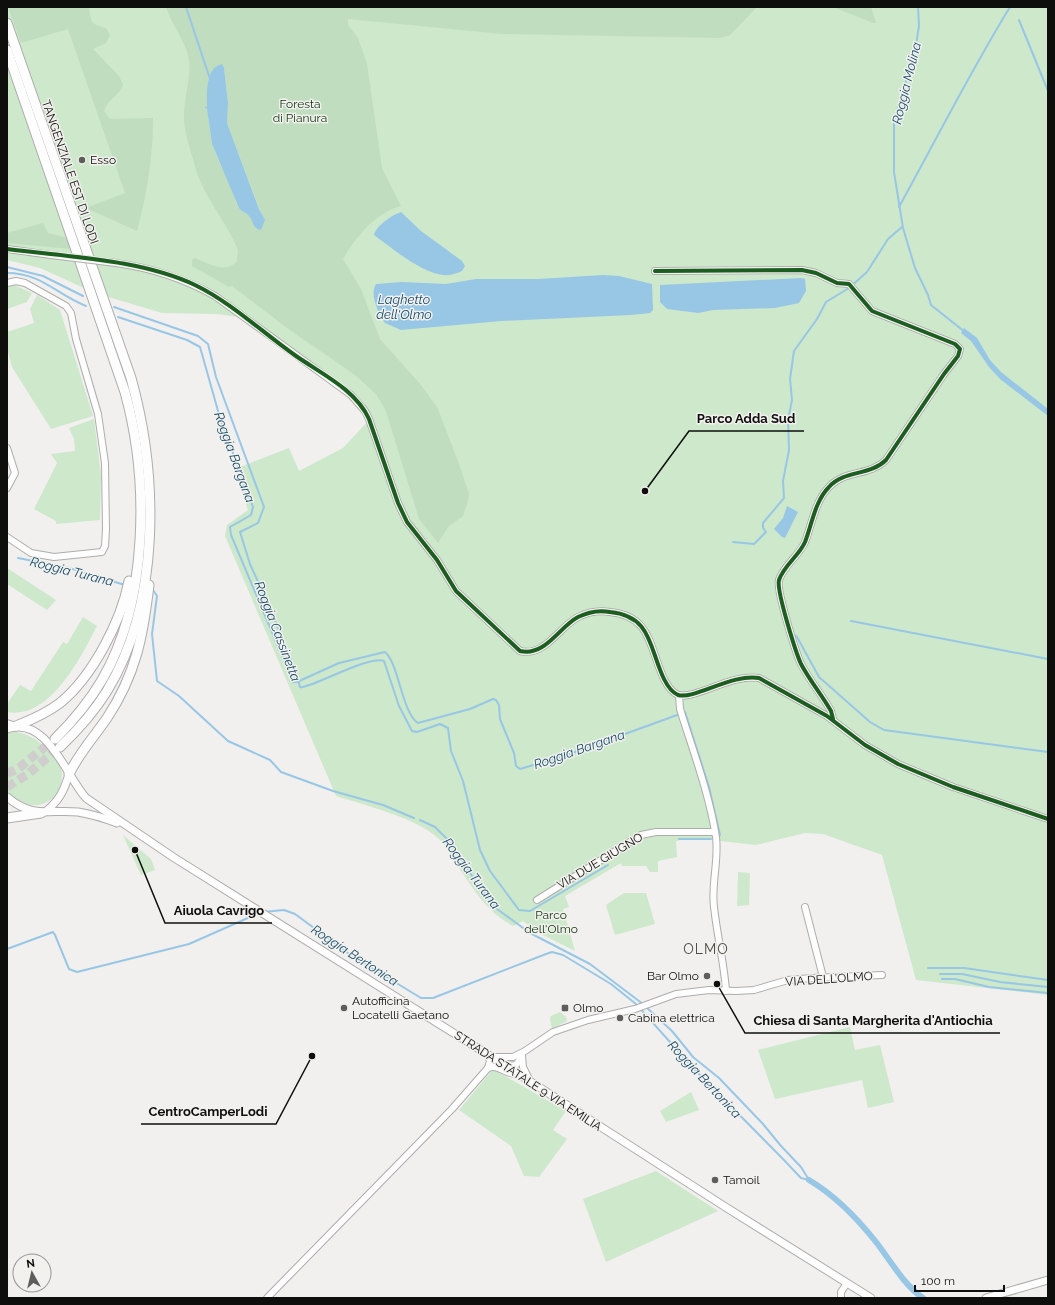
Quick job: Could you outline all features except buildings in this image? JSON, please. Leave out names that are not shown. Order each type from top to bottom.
[{"type":"highway","name":"TANGENZIALE EST DI LODI","points":[[7,23],[135,396],[144,433],[150,491],[149,535],[141,601],[131,637],[120,665],[99,703],[79,728],[60,747]]},
{"type":"highway","name":"TANGENZIALE EST DI LODI","points":[[7,50],[127,398],[136,440],[141,486],[139,543],[131,604],[116,651],[103,679],[84,708],[55,739]]},
{"type":"highway","points":[[69,774],[81,752],[106,718],[120,695],[137,656],[142,636],[154,547],[149,535]]},
{"type":"highway","points":[[16,726],[40,715],[61,702],[91,668],[122,607],[129,584],[134,555],[139,543]]},
{"type":"highway","points":[[7,818],[43,813]]},
{"type":"main road","name":"STRADA STATALE 9 VIA EMILIA","points":[[16,726],[33,731],[42,737],[53,748],[78,789],[86,798],[125,826],[265,916],[513,1069],[871,1298]]},
{"type":"main road","points":[[7,729],[16,726]]},
{"type":"main road","points":[[43,813],[57,803],[62,795],[69,774]]},
{"type":"main road","name":"STRADA STATALE 9 VIA EMILIA","points":[[7,797],[19,806],[43,813],[78,812],[102,817],[125,826]]},
{"type":"main road","points":[[986,1298],[1048,1280]]},
{"type":"street","points":[[7,249],[141,267],[170,275],[194,285],[215,296],[351,395],[365,411],[373,427],[398,503],[407,522],[436,560],[456,591],[515,648],[525,652],[535,650],[546,644],[573,620],[583,615],[602,611],[624,614],[636,620],[645,630],[666,683],[674,693],[679,695],[690,695],[736,679],[753,677],[764,680],[833,719],[865,745],[898,764],[953,788],[1048,819]]},
{"type":"street","points":[[655,271],[802,270],[816,273],[837,283],[852,287],[872,311],[959,346],[960,353],[886,460],[875,469],[841,478],[829,486],[816,509],[804,545],[782,572],[779,580],[779,592],[801,663],[831,710],[833,719]]},
{"type":"street","points":[[7,283],[16,281],[25,282],[66,306],[71,312],[76,339],[99,421],[105,463],[106,529],[105,546],[102,552],[61,557],[31,552],[7,537]]},
{"type":"street","points":[[7,448],[15,473],[7,488]]},
{"type":"street","points":[[679,695],[680,709],[705,789],[715,832],[717,858],[714,904],[723,959],[726,991]]},
{"type":"street","points":[[7,723],[16,726]]},
{"type":"street","name":"VIA DUE GIUGNO","points":[[537,900],[641,835],[656,832],[715,832]]},
{"type":"street","points":[[805,907],[823,977]]},
{"type":"street","name":"VIA DELL’OLMO","points":[[490,1056],[504,1058],[521,1054],[553,1032],[588,1020],[638,1008],[686,992],[709,990],[754,990],[788,980],[882,975]]},
{"type":"street","points":[[488,1068],[495,1066],[512,1075],[513,1059],[521,1054],[524,1070],[532,1082]]},
{"type":"street","points":[[267,1298],[452,1109],[488,1068],[490,1056]]},
{"type":"street","points":[[841,1298],[842,1292],[847,1283]]},
{"type":"green space","name":"Parco dell'Olmo","points":[[7,7],[1048,7],[1048,995],[916,980],[882,855],[823,834],[805,833],[756,845],[712,840],[680,840],[676,841],[677,857],[658,861],[658,872],[650,872],[646,866],[622,866],[621,863],[565,896],[569,907],[563,909],[575,951],[539,933],[523,921],[513,926],[504,921],[475,892],[444,844],[428,831],[390,813],[336,796],[225,536],[227,525],[248,510],[235,469],[289,448],[299,471],[343,448],[371,418],[363,404],[356,396],[246,318],[216,314],[162,313],[95,293],[40,268],[7,260]]},
{"type":"green space","points":[[8,7],[89,7],[92,22],[106,28],[110,35],[106,43],[93,49],[119,76],[123,85],[104,111],[110,119],[153,118],[149,175],[137,231],[86,208],[125,193],[68,29],[21,43]]},
{"type":"green space","name":"Foresta di Pianura","points":[[166,7],[757,7],[730,35],[721,38],[502,34],[348,19],[348,25],[358,38],[367,64],[382,168],[401,206],[383,214],[367,227],[354,242],[343,259],[361,289],[380,339],[421,385],[438,409],[459,464],[469,494],[468,501],[463,516],[448,527],[438,543],[419,519],[386,411],[376,394],[355,375],[287,328],[232,286],[229,287],[192,266],[192,261],[194,258],[217,267],[227,267],[237,261],[238,250],[203,188],[191,153],[184,119],[189,60],[185,46]],"holes":[[[218,65],[224,68],[228,103],[227,123],[262,215],[261,230],[256,227],[249,215],[236,203],[232,187],[218,160],[212,144],[207,109],[205,109],[207,108],[208,79]]]},
{"type":"green space","points":[[833,7],[871,7],[876,23],[873,23]]},
{"type":"green space","points":[[43,223],[48,233],[67,238],[71,249],[7,243],[7,233]]},
{"type":"green space","points":[[14,285],[32,293],[27,302],[7,309],[7,287]]},
{"type":"green space","points":[[37,295],[60,310],[93,416],[51,429],[12,367],[7,348],[7,332],[34,323],[30,309]]},
{"type":"green space","points":[[94,419],[101,475],[100,520],[56,524],[56,521],[34,509],[57,463],[51,454],[75,451],[74,439],[69,428]]},
{"type":"green space","points":[[7,568],[56,600],[47,610],[7,584]]},
{"type":"green space","points":[[83,617],[97,626],[73,669],[62,684],[37,706],[23,712],[7,712],[7,704],[20,685],[31,691],[63,642],[67,644]]},
{"type":"green space","points":[[14,732],[30,736],[44,746],[60,765],[62,779],[60,786],[53,798],[47,802],[34,805],[26,804],[16,799],[7,791],[7,734]]},
{"type":"green space","points":[[123,835],[151,859],[155,870],[141,875]]},
{"type":"green space","points":[[738,872],[750,873],[749,905],[737,906]]},
{"type":"green space","points":[[624,893],[646,893],[655,924],[615,935],[606,905]]},
{"type":"green space","points":[[560,1012],[566,1017],[567,1021],[552,1029],[550,1019],[551,1016]]},
{"type":"green space","points":[[850,1027],[855,1050],[880,1045],[894,1102],[868,1108],[862,1080],[775,1099],[758,1050]]},
{"type":"green space","points":[[493,1069],[566,1111],[553,1130],[567,1139],[539,1177],[524,1176],[511,1146],[459,1110]]},
{"type":"green space","points":[[691,1092],[699,1110],[666,1122],[660,1111]]},
{"type":"green space","points":[[656,1171],[718,1211],[606,1262],[583,1199]]},
{"type":"water","points":[[222,64],[224,68],[228,103],[227,123],[259,209],[265,220],[261,230],[256,228],[251,218],[239,208],[212,144],[207,109],[204,107],[207,107],[207,89],[212,70],[216,66]]},
{"type":"water","name":"Laghetto dell'Olmo","points":[[401,212],[421,231],[462,261],[465,266],[462,271],[446,275],[426,270],[407,259],[374,235],[385,221]]},
{"type":"water","name":"Laghetto dell'Olmo","points":[[603,275],[619,276],[652,284],[653,310],[650,313],[631,315],[501,321],[401,330],[385,323],[380,315],[374,299],[374,288],[376,284],[402,282],[446,284],[476,279],[538,279]]},
{"type":"water","points":[[805,279],[806,291],[799,303],[775,308],[713,310],[698,313],[667,309],[660,302],[660,285]]},
{"type":"water","points":[[964,328],[977,338],[990,360],[1001,372],[1048,409],[1048,416],[1000,379],[989,367],[971,341],[961,333]]},
{"type":"water","points":[[787,506],[798,512],[785,538],[774,529],[783,518]]},
{"type":"waterway","points":[[186,7],[210,79]]},
{"type":"waterway","name":"Roggia Molina","points":[[918,7],[919,26],[915,51],[894,121],[894,172],[903,228],[915,268],[928,295],[931,305],[965,332]]},
{"type":"waterway","points":[[899,207],[967,81],[1010,7]]},
{"type":"waterway","points":[[1019,20],[1048,91]]},
{"type":"waterway","points":[[733,542],[754,544],[766,532],[763,528],[763,523],[784,498],[783,481],[789,450],[788,420],[792,400],[790,379],[794,351],[817,319],[826,302],[849,288],[867,272],[888,239],[902,227]]},
{"type":"waterway","name":"Roggia Cassinetta","points":[[7,267],[43,276],[83,296]]},
{"type":"waterway","name":"Roggia Bargana","points":[[7,273],[19,274],[40,281],[86,306]]},
{"type":"waterway","name":"Roggia Cassinetta","points":[[114,307],[198,336],[208,344],[216,377],[264,507],[258,523],[240,532],[250,564],[272,613],[296,673],[300,687],[314,683],[352,667],[365,663],[384,661],[399,706],[412,731],[417,732],[440,724],[448,728],[451,751],[463,781],[480,850],[490,871],[519,910],[530,911],[608,865]]},
{"type":"waterway","name":"Roggia Bargana","points":[[118,317],[187,340],[200,347],[220,418],[253,507],[251,515],[230,527],[231,535],[293,682],[297,682],[339,663],[385,652],[390,658],[394,667],[408,709],[418,723],[470,709],[493,699],[496,700],[499,705],[500,719],[514,753],[516,766],[520,769],[567,755],[680,714]]},
{"type":"waterway","name":"Roggia Turana","points":[[18,558],[69,568],[125,585]]},
{"type":"waterway","name":"Roggia Turana","points":[[153,590],[157,596],[152,634],[157,681],[179,696],[228,741],[270,760],[281,772],[333,791],[383,805],[414,818]]},
{"type":"waterway","points":[[851,621],[1048,659]]},
{"type":"waterway","points":[[793,634],[797,637],[819,677],[870,722],[884,730],[1048,752]]},
{"type":"waterway","name":"Roggia Bargana","points":[[685,712],[709,787],[720,835]]},
{"type":"waterway","name":"Roggia Turana","points":[[420,820],[435,827],[450,842],[476,882],[497,909],[530,933],[590,964],[643,1004]]},
{"type":"waterway","name":"Roggia Cassinetta","points":[[679,839],[711,839]]},
{"type":"waterway","name":"Roggia Bertonica","points":[[263,912],[284,910],[295,914],[352,956],[421,998],[433,998],[552,952],[563,955],[611,984],[636,1004],[695,1070],[801,1178],[809,1180]]},
{"type":"waterway","name":"Roggia Bertonica","points":[[7,949],[53,932],[69,969],[77,972],[189,944],[259,913]]},
{"type":"waterway","points":[[928,968],[964,968],[1048,980]]},
{"type":"waterway","points":[[940,974],[962,974],[1000,982],[1048,987]]},
{"type":"waterway","points":[[942,979],[955,979],[989,987],[1048,993]]},
{"type":"waterway","name":"Roggia Turana","points":[[646,1007],[672,1031],[693,1057],[719,1078],[763,1124],[801,1167],[809,1180]]},
{"type":"waterway","points":[[809,1180],[837,1200],[854,1216],[876,1242],[903,1279],[923,1298]]},
{"type":"tunnel","points":[[7,774],[20,767],[55,739]]},
{"type":"tunnel","points":[[7,787],[28,774],[60,747]]},
{"type":"cycle path","points":[[7,249],[103,260],[127,264],[174,276],[195,285],[222,300],[296,356],[337,383],[356,399],[369,419],[398,503],[407,522],[437,560],[456,591],[520,651],[529,652],[537,650],[544,646],[571,622],[586,614],[602,611],[624,615],[634,620],[642,627],[647,635],[665,681],[671,690],[678,695],[685,696],[694,694],[738,679],[759,678],[827,716],[865,745],[898,764],[953,787],[1048,819]]},
{"type":"cycle path","points":[[655,271],[802,270],[816,273],[837,283],[849,284],[872,311],[955,344],[960,349],[958,356],[944,374],[886,460],[872,469],[842,478],[835,482],[824,493],[814,513],[805,542],[784,570],[779,580],[780,596],[798,658],[831,711],[833,719]]},
{"type":"place","name":"Esso","points":[[82,160]]},
{"type":"place","name":"Parco Adda Sud","points":[[645,491]]},
{"type":"place","name":"Aiuola Cavrigo","points":[[135,850]]},
{"type":"place","name":"Bar Olmo","points":[[707,976]]},
{"type":"place","name":"Chiesa di Santa Margherita d'Antiochia","points":[[717,984]]},
{"type":"place","name":"Autofficina Locatelli Gaetano","points":[[344,1008]]},
{"type":"place","name":"Olmo","points":[[565,1008]]},
{"type":"place","name":"Cabina elettrica","points":[[620,1018]]},
{"type":"place","name":"CentroCamperLodi","points":[[312,1056]]},
{"type":"place","name":"Tamoil","points":[[715,1180]]},
{"type":"district","name":"OLMO","points":[[706,949]]}]
